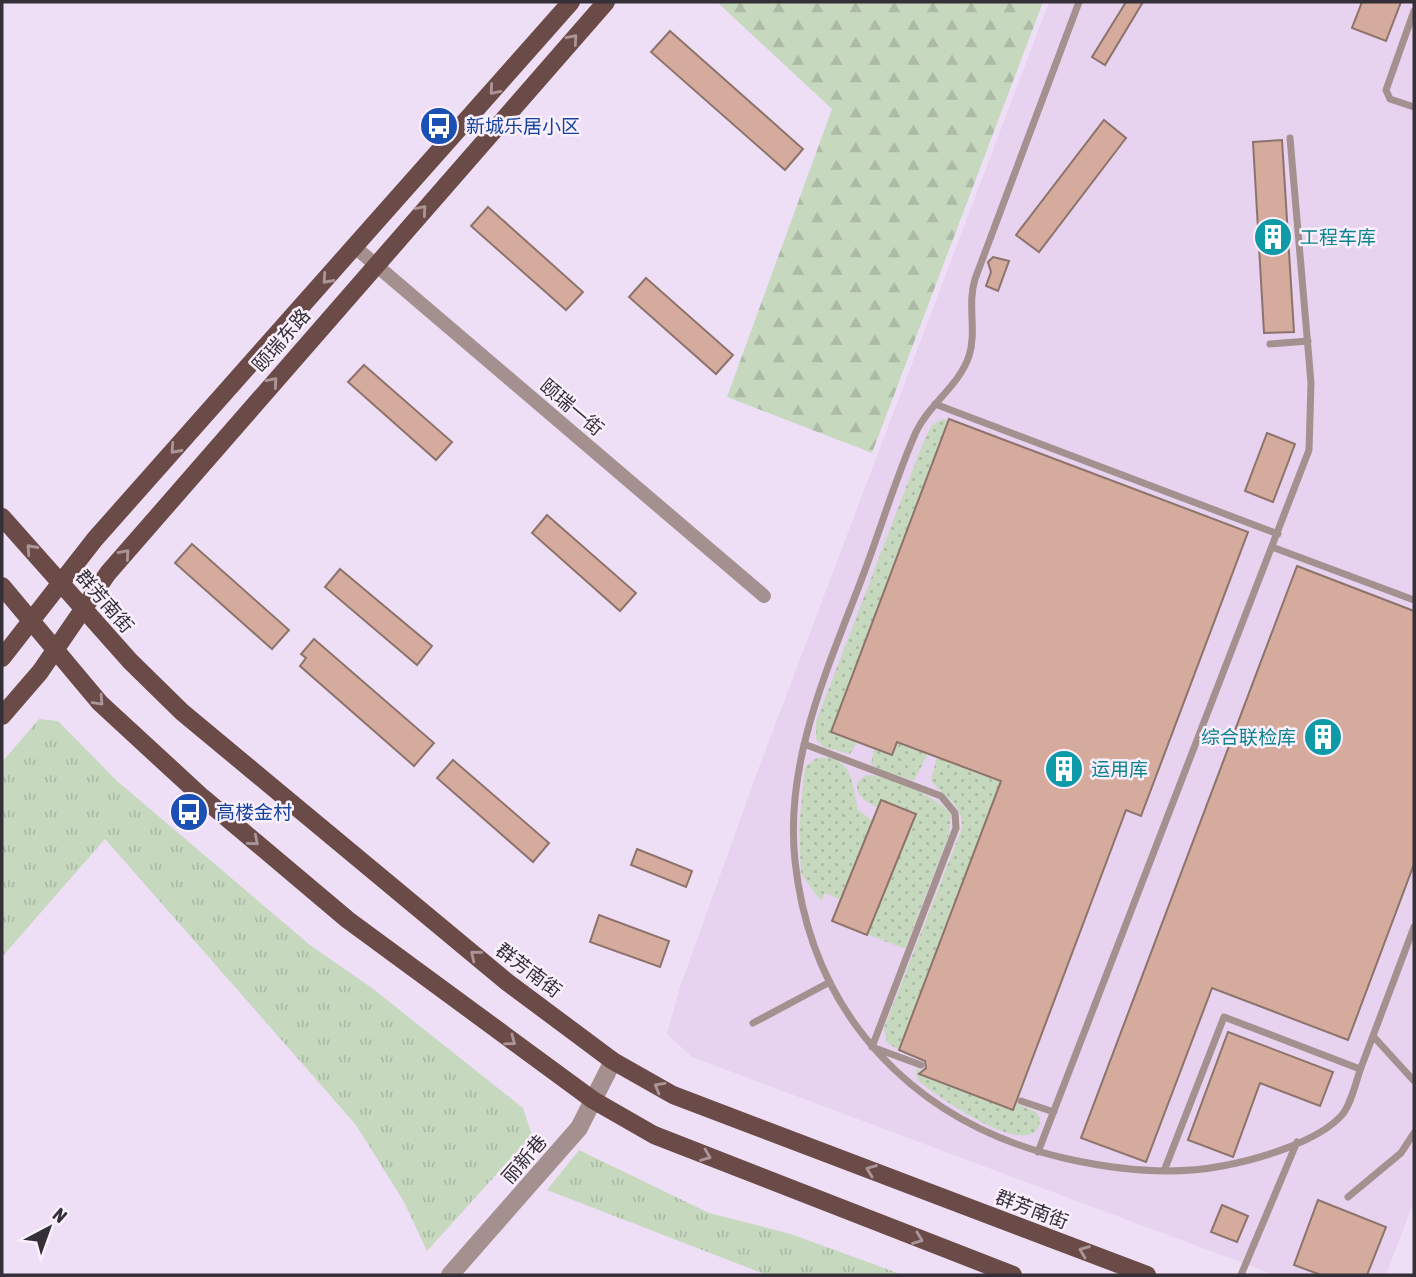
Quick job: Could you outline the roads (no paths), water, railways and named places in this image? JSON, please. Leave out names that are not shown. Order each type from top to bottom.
[{"type":"main road","name":"颐瑞东路","points":[[2,658],[95,538],[356,248],[571,2]]},
{"type":"main road","name":"颐瑞东路","points":[[2,716],[40,672],[108,573],[374,264],[606,2]]},
{"type":"main road","name":"群芳南街","points":[[2,517],[83,609],[181,712],[507,982],[613,1060],[673,1095],[1147,1275]]},
{"type":"main road","points":[[2,586],[32,618],[100,703],[202,797],[348,920],[593,1100],[654,1135],[974,1268],[1013,1275]]},
{"type":"street","name":"颐瑞一街","points":[[356,248],[764,596]]},
{"type":"street","name":"丽新巷","points":[[450,1275],[572,1136],[613,1060]]},
{"type":"lane","points":[[1079,2],[975,279],[970,301],[972,342],[967,363],[935,404],[914,439],[816,700],[804,744],[794,805],[795,860],[804,913],[830,982],[846,1014],[872,1047],[924,1097],[976,1129],[1038,1152],[1100,1166],[1164,1171],[1203,1170],[1245,1162],[1297,1142],[1343,1113],[1414,927]]},
{"type":"lane","points":[[1414,10],[1410,33],[1386,90],[1390,99],[1414,107]]},
{"type":"lane","points":[[1038,1152],[1306,460],[1311,438],[1312,397],[1290,138]]},
{"type":"lane","points":[[1270,344],[1308,341]]},
{"type":"lane","points":[[935,404],[1278,534]]},
{"type":"lane","points":[[1272,547],[1414,600]]},
{"type":"lane","points":[[804,744],[940,796],[953,807],[956,816],[956,828],[872,1047]]},
{"type":"lane","points":[[752,1023],[830,982]]},
{"type":"lane","points":[[1164,1171],[1224,1017],[1360,1069]]},
{"type":"lane","points":[[1373,1036],[1414,1081]]},
{"type":"lane","points":[[872,1047],[921,1065]]},
{"type":"lane","points":[[1021,1101],[1054,1112]]},
{"type":"lane","points":[[1348,1197],[1401,1153],[1414,1133]]},
{"type":"lane","points":[[1241,1275],[1297,1142]]},
{"type":"place","name":"新城乐居小区","points":[[439,126]]},
{"type":"place","name":"工程车库","points":[[1273,237]]},
{"type":"place","name":"综合联检库","points":[[1323,737]]},
{"type":"place","name":"运用库","points":[[1064,769]]},
{"type":"place","name":"高楼金村","points":[[189,812]]}]
